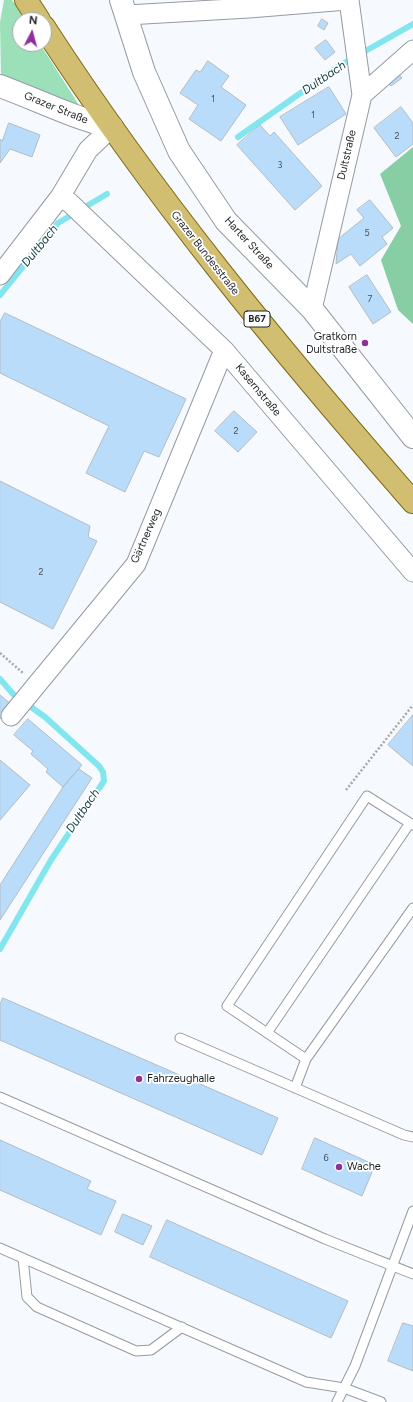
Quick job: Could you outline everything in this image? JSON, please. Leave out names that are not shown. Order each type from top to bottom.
[{"type":"main road","points":[[26,0],[34,12]]},
{"type":"main road","name":"Grazer Bundesstraße","points":[[52,39],[112,127],[180,222],[316,392],[413,502]]},
{"type":"street","name":"Dultstraße","points":[[124,7],[249,8],[348,0],[362,95],[312,309]]},
{"type":"street","name":"Harter Straße","points":[[124,7],[144,72],[179,151],[226,221],[312,309],[413,437]]},
{"type":"street","points":[[362,95],[413,50]]},
{"type":"street","name":"Grazer Straße","points":[[0,86],[83,120],[112,127]]},
{"type":"street","points":[[0,275],[65,200],[88,150],[112,127]]},
{"type":"street","name":"Kasernstraße","points":[[65,200],[224,350],[413,572]]},
{"type":"street","name":"Gärtnerweg","points":[[22,702],[136,564],[224,350]]},
{"type":"lane","points":[[267,1033],[412,824],[367,796],[227,1006],[267,1033],[306,1059]]},
{"type":"lane","points":[[295,1088],[306,1059],[413,908]]},
{"type":"lane","points":[[180,1038],[404,1135],[413,1137]]},
{"type":"lane","points":[[0,1097],[318,1236],[413,1274]]},
{"type":"lane","points":[[337,1402],[355,1366],[413,1211]]},
{"type":"lane","points":[[0,1248],[306,1382],[344,1388],[381,1402]]},
{"type":"lane","points":[[22,1258],[27,1297],[37,1307],[129,1348],[136,1351],[151,1350],[182,1327]]},
{"type":"path","points":[[0,653],[22,702]]},
{"type":"path","points":[[346,790],[413,705]]},
{"type":"green space","points":[[4,0],[12,0],[20,12],[12,12],[12,52],[45,52],[84,113],[1,76],[0,22]]},
{"type":"green space","points":[[413,147],[413,324],[398,310],[381,260],[401,226],[380,174]]},
{"type":"building","points":[[322,19],[328,23],[324,30],[318,26]]},
{"type":"building","points":[[326,40],[335,52],[325,60],[315,48]]},
{"type":"building","points":[[208,61],[229,76],[221,87],[246,105],[221,141],[189,119],[198,105],[180,93],[196,70],[200,72]]},
{"type":"building","points":[[395,69],[402,78],[391,86],[384,78]]},
{"type":"building","points":[[329,87],[346,114],[298,145],[280,117]]},
{"type":"building","points":[[401,107],[413,123],[413,144],[396,157],[374,128]]},
{"type":"building","points":[[9,123],[40,135],[32,157],[10,149],[0,163],[0,139],[2,141]]},
{"type":"building","points":[[260,125],[270,136],[274,132],[322,186],[295,210],[237,145]]},
{"type":"building","points":[[370,200],[393,228],[382,237],[387,244],[360,266],[351,254],[336,264],[338,239],[364,218],[357,210]]},
{"type":"building","points":[[367,275],[391,312],[373,324],[349,287]]},
{"type":"building","points":[[5,313],[186,399],[159,457],[144,451],[125,492],[86,473],[109,426],[0,373],[0,322]]},
{"type":"building","points":[[234,411],[257,432],[238,452],[215,431]]},
{"type":"building","points":[[0,481],[90,526],[88,537],[97,541],[53,629],[0,602]]},
{"type":"building","points":[[0,695],[12,705],[0,719]]},
{"type":"building","points":[[413,715],[413,766],[388,745]]},
{"type":"building","points":[[28,719],[82,765],[63,787],[46,772],[48,769],[31,754],[33,751],[14,735]]},
{"type":"building","points":[[0,760],[30,785],[0,820]]},
{"type":"building","points":[[79,769],[92,778],[0,920],[0,885],[63,787]]},
{"type":"building","name":"Fahrzeughalle","points":[[3,998],[278,1118],[262,1155],[0,1040],[0,1005]]},
{"type":"building","name":"Wache","points":[[315,1138],[375,1165],[362,1196],[302,1169]]},
{"type":"building","points":[[0,1140],[91,1181],[87,1189],[116,1201],[101,1235],[0,1190]]},
{"type":"building","points":[[123,1214],[152,1226],[143,1245],[115,1232]]},
{"type":"building","points":[[167,1220],[348,1301],[331,1338],[150,1257]]},
{"type":"building","points":[[403,1323],[413,1326],[413,1371],[388,1361]]},
{"type":"waterway","name":"Dultbach","points":[[238,137],[339,66],[413,24]]},
{"type":"waterway","name":"Dultbach","points":[[0,295],[58,223],[107,194]]},
{"type":"waterway","name":"Dultbach","points":[[0,679],[14,695],[45,717],[99,766],[103,772],[104,781],[51,860],[0,949]]},
{"type":"place","name":"Gratkorn Dultstraße","points":[[365,343]]},
{"type":"place","name":"Fahrzeughalle","points":[[139,1079]]},
{"type":"place","name":"Wache","points":[[339,1167]]}]
